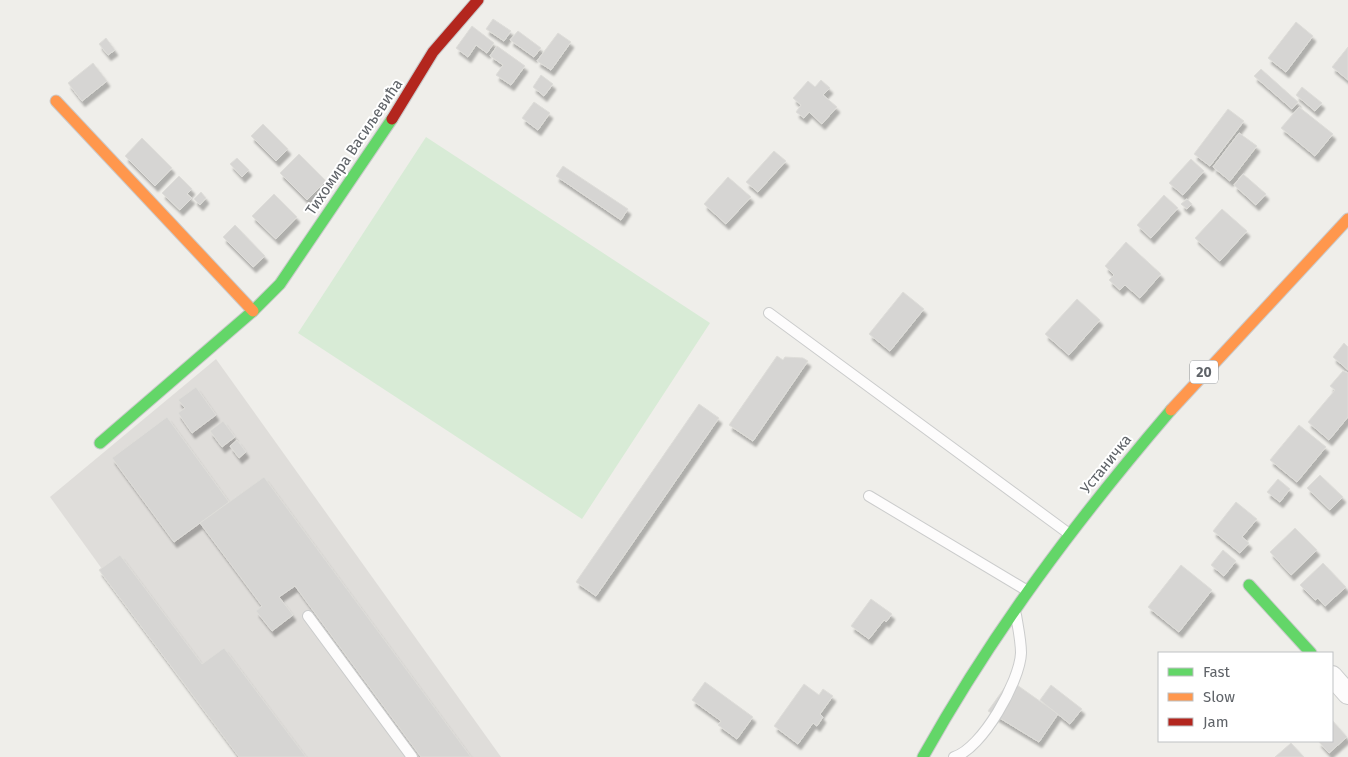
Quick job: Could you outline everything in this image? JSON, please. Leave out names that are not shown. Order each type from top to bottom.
[{"type":"street","name":"Тихомира Васиљевића","points":[[100,444],[253,311],[280,284],[389,124],[434,52],[478,0]]},
{"type":"street","points":[[56,101],[253,311]]},
{"type":"street","name":"Устаничка","points":[[923,757],[975,668],[1015,606],[1069,533],[1150,434],[1233,339],[1348,219]]},
{"type":"street","points":[[1249,584],[1310,652]]},
{"type":"street","points":[[1333,677],[1348,694]]},
{"type":"lane","points":[[769,313],[1069,533]]},
{"type":"lane","points":[[869,496],[1027,591]]},
{"type":"lane","points":[[954,757],[985,733],[1014,683],[1021,654],[1015,606]]},
{"type":"lane","points":[[308,616],[412,757]]},
{"type":"shaded area","points":[[216,359],[501,757],[238,757],[50,497]]},
{"type":"green space","points":[[426,137],[710,323],[582,519],[298,333]]},
{"type":"building","points":[[493,19],[511,31],[504,41],[486,29]]},
{"type":"building","points":[[1296,22],[1313,36],[1286,72],[1268,58]]},
{"type":"building","points":[[472,26],[494,43],[487,53],[476,45],[468,57],[456,48]]},
{"type":"building","points":[[518,31],[541,48],[534,57],[510,40]]},
{"type":"building","points":[[558,33],[571,42],[551,70],[537,61]]},
{"type":"building","points":[[106,38],[115,50],[108,55],[99,44]]},
{"type":"building","points":[[497,46],[525,66],[511,85],[496,75],[503,65],[490,56]]},
{"type":"building","points":[[1348,47],[1348,80],[1332,67]]},
{"type":"building","points":[[93,63],[107,81],[82,101],[68,83]]},
{"type":"building","points":[[1261,69],[1298,102],[1292,109],[1254,76]]},
{"type":"building","points":[[541,75],[553,84],[544,96],[533,87]]},
{"type":"building","points":[[821,80],[830,88],[823,95],[837,107],[822,124],[809,112],[804,118],[796,112],[801,105],[793,98],[808,81],[815,87]]},
{"type":"building","points":[[1302,87],[1322,103],[1315,111],[1296,95]]},
{"type":"building","points":[[534,102],[550,113],[538,130],[522,118]]},
{"type":"building","points":[[1299,107],[1333,134],[1315,156],[1281,128]]},
{"type":"building","points":[[1228,109],[1244,121],[1210,166],[1194,154]]},
{"type":"building","points":[[263,124],[288,149],[276,161],[251,136]]},
{"type":"building","points":[[1239,133],[1257,146],[1230,181],[1213,167]]},
{"type":"building","points":[[142,138],[172,168],[155,186],[125,156]]},
{"type":"building","points":[[774,151],[786,161],[758,192],[746,182]]},
{"type":"building","points":[[299,154],[326,181],[307,200],[280,173]]},
{"type":"building","points":[[237,158],[249,170],[242,177],[230,164]]},
{"type":"building","points":[[1191,159],[1204,171],[1183,195],[1169,183]]},
{"type":"building","points":[[563,166],[628,209],[621,220],[556,176]]},
{"type":"building","points":[[1243,174],[1266,194],[1256,205],[1234,185]]},
{"type":"building","points":[[179,176],[192,189],[187,194],[192,198],[180,210],[162,193]]},
{"type":"building","points":[[728,177],[751,197],[726,224],[704,204]]},
{"type":"building","points":[[201,192],[206,198],[200,205],[194,199]]},
{"type":"building","points":[[274,194],[297,217],[276,239],[252,216]]},
{"type":"building","points":[[1164,195],[1178,208],[1151,238],[1137,225]]},
{"type":"building","points":[[1187,199],[1192,204],[1187,209],[1181,204]]},
{"type":"building","points":[[1222,209],[1247,231],[1220,261],[1195,238]]},
{"type":"building","points":[[235,225],[265,256],[253,267],[223,237]]},
{"type":"building","points":[[1126,242],[1161,274],[1140,298],[1125,285],[1120,290],[1109,280],[1114,275],[1105,266]]},
{"type":"building","points":[[903,292],[924,309],[890,351],[869,334]]},
{"type":"building","points":[[1077,299],[1100,320],[1069,355],[1045,334]]},
{"type":"building","points":[[1344,343],[1348,347],[1348,370],[1333,357]]},
{"type":"building","points":[[777,356],[783,360],[785,357],[803,358],[808,361],[753,441],[729,425]]},
{"type":"building","points":[[1343,371],[1348,373],[1348,417],[1329,440],[1308,422],[1335,390],[1330,386]]},
{"type":"building","points":[[196,387],[216,415],[192,433],[178,413],[185,408],[178,400]]},
{"type":"building","points":[[699,404],[719,418],[596,596],[576,582]]},
{"type":"building","points":[[167,417],[229,502],[174,542],[112,458]]},
{"type":"building","points":[[223,421],[235,437],[222,447],[210,431]]},
{"type":"building","points":[[1299,425],[1326,447],[1297,482],[1270,460]]},
{"type":"building","points":[[237,440],[246,452],[239,458],[230,446]]},
{"type":"building","points":[[1320,475],[1343,497],[1330,510],[1307,488]]},
{"type":"building","points":[[264,477],[471,757],[421,757],[295,586],[279,597],[293,615],[272,631],[256,611],[262,606],[200,523]]},
{"type":"building","points":[[1278,479],[1290,489],[1280,502],[1267,492]]},
{"type":"building","points":[[1236,502],[1257,519],[1242,537],[1249,543],[1240,553],[1213,531]]},
{"type":"building","points":[[1295,528],[1317,550],[1291,575],[1270,552]]},
{"type":"building","points":[[1223,550],[1236,561],[1224,576],[1211,565]]},
{"type":"building","points":[[120,555],[202,664],[224,648],[306,757],[239,757],[99,570]]},
{"type":"building","points":[[1323,563],[1346,587],[1325,606],[1318,598],[1315,600],[1300,585]]},
{"type":"building","points":[[1181,565],[1212,590],[1179,632],[1148,607]]},
{"type":"building","points":[[871,599],[892,614],[886,622],[884,620],[869,639],[851,626]]},
{"type":"building","points":[[1010,680],[1058,714],[1039,742],[988,711]]},
{"type":"building","points":[[705,682],[753,717],[737,739],[718,725],[721,721],[692,700]]},
{"type":"building","points":[[804,684],[819,695],[823,689],[833,696],[820,714],[823,717],[817,726],[813,723],[798,744],[774,726]]},
{"type":"building","points":[[1051,685],[1082,709],[1070,724],[1040,700]]},
{"type":"building","points":[[1333,721],[1347,737],[1329,753],[1319,742],[1333,742]]},
{"type":"building","points":[[1291,743],[1304,757],[1275,757]]},
{"type":"traffic: fast","points":[[100,443],[253,311],[280,284],[392,119]]},
{"type":"traffic: fast","points":[[923,757],[978,665],[1038,578],[1102,493],[1171,410]]},
{"type":"traffic: fast","points":[[1249,585],[1310,652]]},
{"type":"traffic: slow","points":[[56,101],[253,311]]},
{"type":"traffic: slow","points":[[1171,410],[1348,219]]},
{"type":"traffic: jam","points":[[392,119],[433,52],[478,0]]}]
